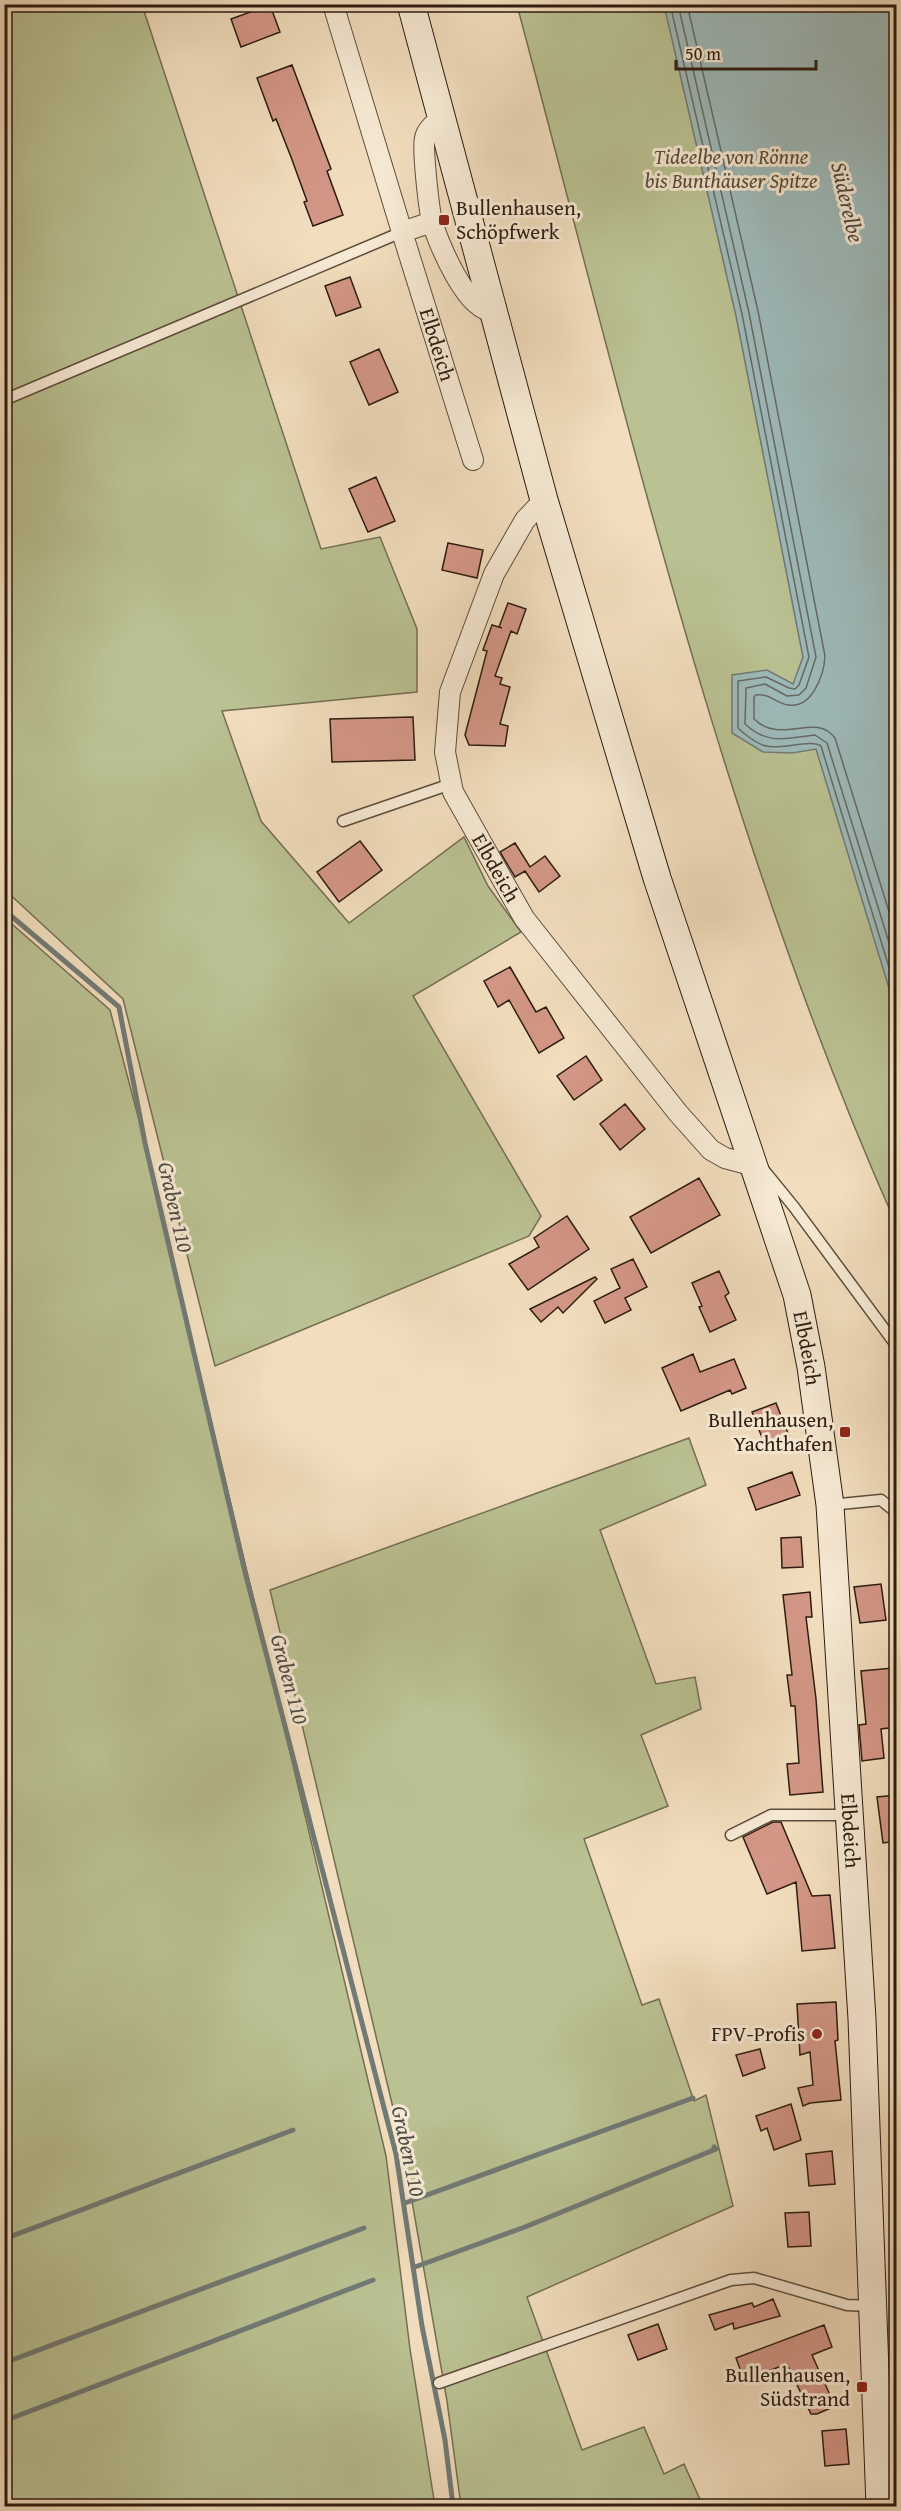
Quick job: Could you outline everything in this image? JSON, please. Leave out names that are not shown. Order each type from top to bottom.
[{"type":"street","name":"Elbdeich","points":[[333,4],[473,460]]},
{"type":"street","name":"Elbdeich","points":[[411,4],[544,500],[657,878],[797,1295],[818,1401],[830,1505],[862,2019],[874,2306],[886,2496]]},
{"type":"street","name":"Elbdeich","points":[[443,118],[434,124],[424,138],[432,222],[464,290],[477,306],[489,311],[494,310]]},
{"type":"street","points":[[402,232],[432,222]]},
{"type":"street","name":"Elbdeich","points":[[544,500],[525,520],[494,574],[450,692],[445,752],[453,792],[524,918],[678,1113],[711,1150],[725,1158],[755,1166]]},
{"type":"lane","points":[[4,400],[402,232]]},
{"type":"lane","points":[[343,821],[451,784]]},
{"type":"lane","points":[[755,1166],[768,1173],[897,1345]]},
{"type":"lane","points":[[830,1505],[881,1500],[897,1512]]},
{"type":"lane","points":[[731,1835],[771,1815],[849,1815]]},
{"type":"lane","points":[[439,2383],[731,2280],[754,2278],[847,2305],[874,2306]]},
{"type":"green space","points":[[5,5],[142,5],[321,549],[380,537],[417,629],[417,692],[222,711],[261,821],[349,923],[464,837],[488,886],[521,932],[413,996],[541,1216],[529,1236],[215,1366],[123,999],[5,890]]},
{"type":"green space","name":"Tideelbe von Rönne bis Bunthäuser Spitze","points":[[517,5],[896,5],[896,1224],[835,1077],[779,927],[729,776],[682,622],[639,468]]},
{"type":"green space","points":[[5,918],[110,1010],[145,1143],[386,2156],[410,2349],[435,2506],[5,2506]]},
{"type":"green space","points":[[689,1438],[706,1485],[600,1530],[656,1684],[695,1677],[701,1709],[641,1735],[668,1806],[584,1839],[642,2005],[659,1999],[694,2101],[706,2095],[733,2206],[527,2297],[582,2450],[644,2427],[664,2474],[684,2464],[703,2506],[461,2506],[447,2401],[403,2150],[270,1590]]},
{"type":"water","name":"Süderelbe","points":[[664,5],[896,5],[896,1011],[816,749],[792,753],[763,752],[732,733],[732,675],[767,670],[793,684],[803,657],[736,316]]},
{"type":"building","points":[[270,5],[280,32],[241,47],[231,19]]},
{"type":"building","points":[[292,65],[331,169],[327,171],[343,215],[313,226],[304,202],[307,201],[291,157],[276,119],[273,121],[257,78]]},
{"type":"building","points":[[350,277],[361,307],[336,316],[325,286]]},
{"type":"building","points":[[379,349],[398,392],[369,405],[350,362]]},
{"type":"building","points":[[376,477],[395,521],[368,532],[349,489]]},
{"type":"building","points":[[448,543],[483,550],[477,578],[442,570]]},
{"type":"building","points":[[508,603],[526,609],[517,634],[511,631],[495,676],[502,678],[500,684],[510,687],[500,724],[508,726],[505,746],[469,745],[465,735],[487,651],[483,650],[492,625],[502,628],[499,627]]},
{"type":"building","points":[[413,717],[415,760],[332,762],[330,719]]},
{"type":"building","points":[[360,841],[382,870],[339,902],[317,872]]},
{"type":"building","points":[[515,843],[530,867],[545,856],[560,876],[539,892],[525,871],[515,877],[500,852]]},
{"type":"building","points":[[510,967],[536,1012],[546,1007],[564,1038],[539,1053],[509,1000],[498,1007],[484,981]]},
{"type":"building","points":[[586,1056],[602,1080],[574,1100],[557,1076]]},
{"type":"building","points":[[625,1104],[645,1129],[620,1150],[600,1124]]},
{"type":"building","points":[[699,1178],[720,1215],[651,1253],[630,1217]]},
{"type":"building","points":[[567,1216],[589,1249],[528,1290],[509,1264],[539,1247],[534,1238]]},
{"type":"building","points":[[633,1259],[647,1287],[625,1298],[631,1310],[605,1323],[594,1301],[620,1288],[611,1269]]},
{"type":"building","points":[[719,1271],[729,1293],[725,1296],[736,1320],[710,1332],[692,1283]]},
{"type":"building","points":[[595,1277],[597,1279],[563,1313],[558,1307],[541,1322],[530,1309]]},
{"type":"building","points":[[693,1354],[700,1372],[734,1359],[746,1388],[732,1394],[730,1390],[681,1411],[662,1368]]},
{"type":"building","points":[[776,1403],[789,1436],[765,1445],[752,1412]]},
{"type":"building","points":[[792,1472],[800,1495],[756,1510],[748,1488]]},
{"type":"building","points":[[801,1537],[803,1567],[782,1568],[781,1538]]},
{"type":"building","points":[[881,1584],[886,1620],[860,1623],[854,1587]]},
{"type":"building","points":[[810,1592],[812,1617],[806,1617],[816,1699],[823,1792],[790,1795],[787,1764],[799,1763],[795,1706],[791,1706],[787,1675],[792,1675],[783,1595]]},
{"type":"building","points":[[893,1668],[897,1691],[897,1727],[881,1729],[884,1758],[862,1761],[859,1725],[866,1724],[861,1671]]},
{"type":"building","points":[[897,1795],[897,1841],[883,1843],[877,1797]]},
{"type":"building","points":[[773,1822],[781,1822],[812,1896],[830,1895],[835,1948],[802,1951],[796,1882],[767,1894],[743,1837]]},
{"type":"building","points":[[836,2002],[838,2040],[835,2041],[841,2100],[810,2103],[803,2106],[798,2088],[813,2085],[810,2052],[800,2055],[797,2004]]},
{"type":"building","points":[[760,2049],[765,2068],[743,2076],[736,2055]]},
{"type":"building","points":[[791,2104],[801,2140],[774,2150],[767,2128],[761,2131],[756,2116]]},
{"type":"building","points":[[832,2151],[835,2184],[809,2186],[806,2154]]},
{"type":"building","points":[[809,2212],[811,2246],[788,2247],[785,2213]]},
{"type":"building","points":[[773,2299],[780,2316],[734,2329],[733,2323],[715,2330],[709,2315],[752,2303],[754,2307]]},
{"type":"building","points":[[658,2324],[667,2349],[638,2360],[628,2335]]},
{"type":"building","points":[[824,2325],[832,2347],[812,2355],[835,2406],[817,2414],[811,2414],[787,2364],[744,2380],[736,2358]]},
{"type":"building","points":[[846,2429],[849,2464],[825,2466],[822,2431]]},
{"type":"waterway","name":"Graben 110","points":[[4,910],[119,1007],[145,1143],[244,1568],[396,2154],[422,2326],[445,2440],[453,2506]]},
{"type":"waterway","points":[[405,2203],[693,2098]]},
{"type":"waterway","points":[[4,2239],[293,2130]]},
{"type":"waterway","points":[[415,2267],[525,2227],[716,2149],[714,2147]]},
{"type":"waterway","points":[[4,2363],[364,2228]]},
{"type":"waterway","points":[[4,2421],[373,2280]]},
{"type":"place","name":"Bullenhausen, Schöpfwerk","points":[[444,220]]},
{"type":"place","name":"Bullenhausen, Yachthafen","points":[[845,1432]]},
{"type":"place","name":"FPV-Profis","points":[[817,2034]]},
{"type":"place","name":"Bullenhausen, Südstrand","points":[[862,2387]]}]
